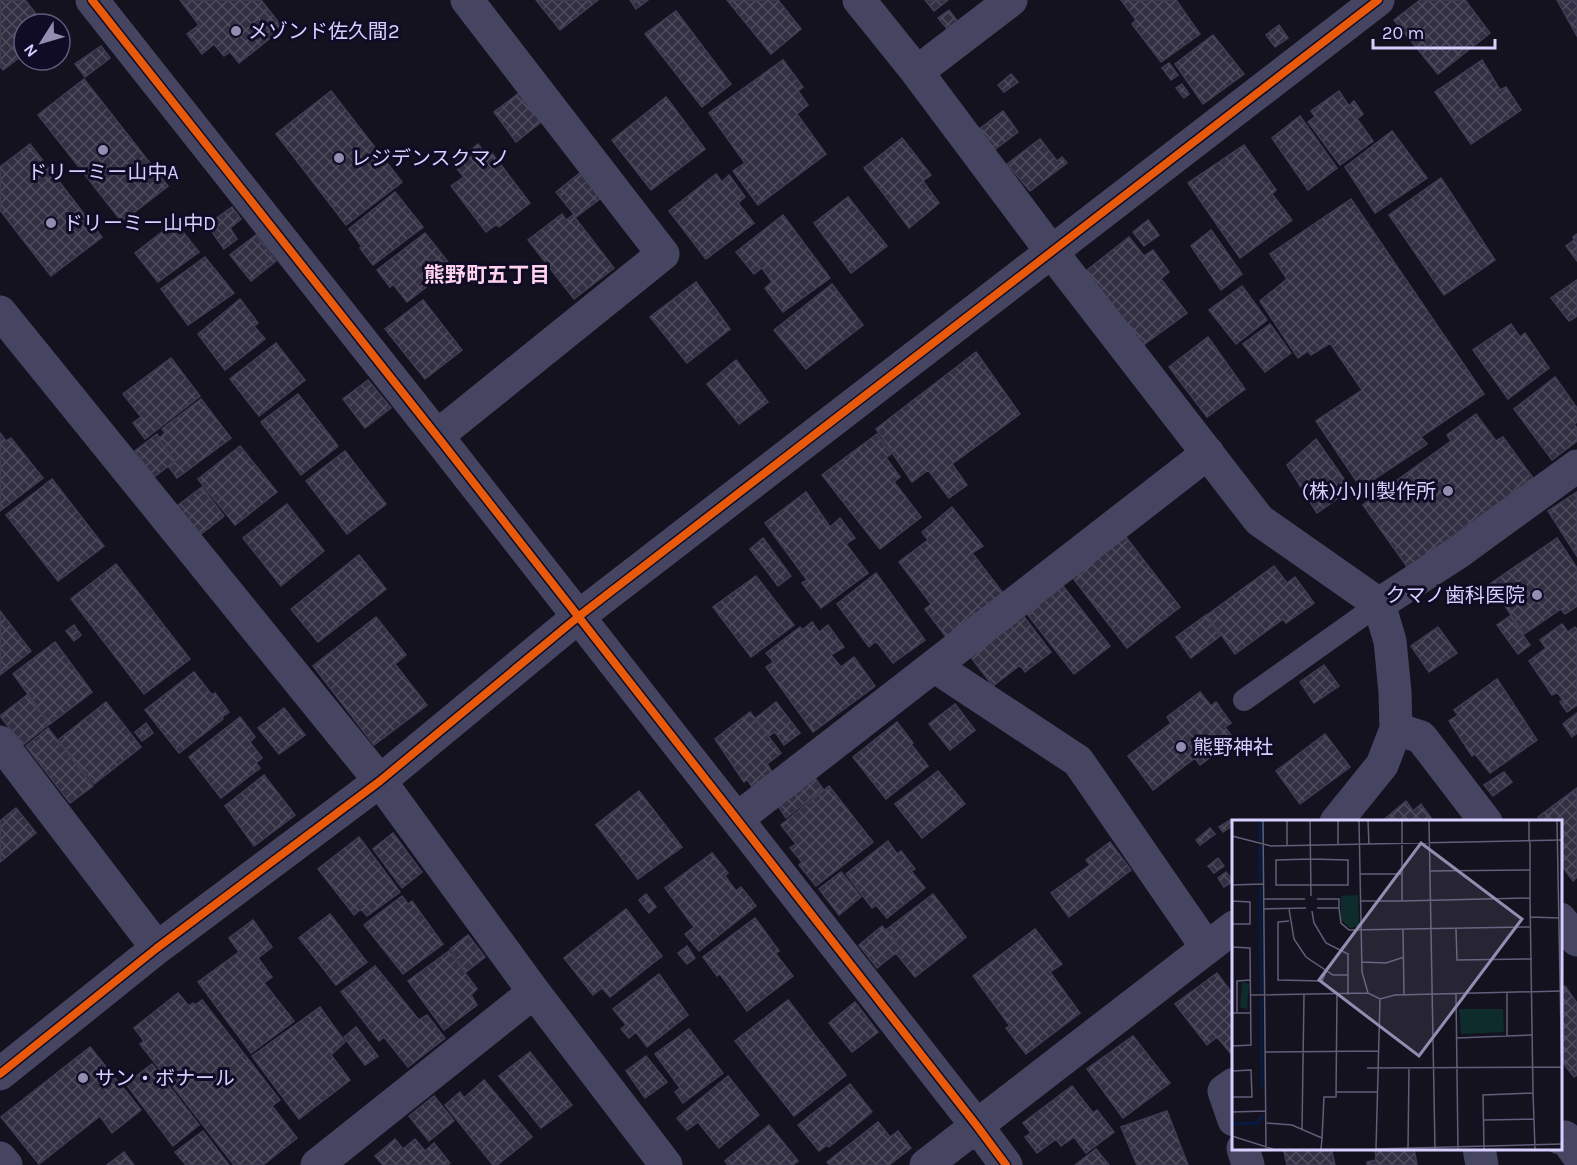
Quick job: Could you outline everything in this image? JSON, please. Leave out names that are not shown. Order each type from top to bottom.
[{"type":"street","points":[[92,0],[437,436],[1006,1165]]},
{"type":"street","points":[[437,436],[663,254],[467,0]]},
{"type":"street","points":[[859,0],[1259,520],[1379,604],[1390,641],[1396,729],[1382,765],[1338,820]]},
{"type":"street","points":[[916,72],[1011,0]]},
{"type":"street","points":[[0,1074],[157,948],[380,781],[578,617],[1378,0]]},
{"type":"street","points":[[0,312],[380,781],[534,992],[666,1165]]},
{"type":"street","points":[[737,819],[1208,453]]},
{"type":"street","points":[[1379,604],[1460,552],[1577,466]]},
{"type":"street","points":[[934,666],[1078,761],[1207,948]]},
{"type":"street","points":[[1396,729],[1421,737],[1484,820]]},
{"type":"street","points":[[0,742],[157,948]]},
{"type":"street","points":[[1562,921],[1577,940]]},
{"type":"street","points":[[926,1165],[1232,928]]},
{"type":"street","points":[[335,1159],[534,992]]},
{"type":"street","points":[[1232,1085],[1224,1091],[1232,1117]]},
{"type":"street","points":[[1562,1138],[1565,1137],[1577,1154]]},
{"type":"street","points":[[1243,1150],[1248,1165]]},
{"type":"street","points":[[0,1158],[6,1165]]},
{"type":"lane","points":[[1244,700],[1379,604]]},
{"type":"building","points":[[0,0],[25,0],[34,12],[12,12],[12,63],[3,70],[0,66]]},
{"type":"building","name":"メゾンド佐久間2","points":[[180,0],[261,0],[283,28],[239,63],[230,52],[224,56],[214,44],[202,54],[187,34],[199,25]]},
{"type":"building","points":[[536,0],[598,0],[560,30]]},
{"type":"building","points":[[630,0],[648,0],[636,9]]},
{"type":"building","points":[[727,0],[778,0],[801,29],[771,54]]},
{"type":"building","points":[[925,0],[948,0],[934,11]]},
{"type":"building","points":[[1121,0],[1176,0],[1200,34],[1161,62],[1132,24],[1136,20]]},
{"type":"building","points":[[1420,0],[1465,0],[1490,33],[1438,74],[1394,20]]},
{"type":"building","points":[[1557,0],[1577,0],[1577,36]]},
{"type":"building","points":[[949,10],[958,22],[948,30],[938,18]]},
{"type":"building","points":[[676,11],[731,84],[702,107],[645,34]]},
{"type":"building","points":[[1279,25],[1288,38],[1275,47],[1266,35]]},
{"type":"building","points":[[1213,35],[1244,74],[1203,104],[1175,64]]},
{"type":"building","points":[[101,46],[110,58],[85,77],[75,64]]},
{"type":"building","points":[[783,60],[803,87],[798,91],[808,105],[797,114],[826,154],[758,205],[733,171],[745,163],[709,113]]},
{"type":"building","points":[[1482,60],[1500,90],[1506,87],[1521,110],[1471,144],[1435,92]]},
{"type":"building","points":[[1169,63],[1178,75],[1171,80],[1162,68]]},
{"type":"building","points":[[1011,74],[1018,82],[1004,92],[998,85]]},
{"type":"building","name":"ドリーミー山中A","points":[[84,79],[168,186],[122,222],[38,115]]},
{"type":"building","points":[[1182,84],[1189,94],[1184,98],[1176,88]]},
{"type":"building","name":"レジデンスクマノ","points":[[331,91],[402,182],[346,225],[276,134]]},
{"type":"building","points":[[1339,91],[1349,106],[1354,101],[1363,114],[1357,119],[1373,141],[1340,165],[1308,122],[1315,117],[1311,111]]},
{"type":"building","points":[[519,93],[541,122],[516,142],[494,112]]},
{"type":"building","points":[[666,97],[705,149],[651,190],[612,140]]},
{"type":"building","points":[[1003,111],[1018,132],[994,150],[978,130]]},
{"type":"building","points":[[1300,116],[1337,168],[1308,190],[1272,138]]},
{"type":"building","points":[[1392,131],[1427,178],[1375,213],[1345,167]]},
{"type":"building","points":[[902,138],[931,175],[923,181],[939,203],[909,228],[864,168]]},
{"type":"building","points":[[1040,139],[1057,161],[1062,157],[1067,163],[1030,191],[1007,164]]},
{"type":"building","name":"ドリーミー山中D","points":[[30,144],[102,237],[51,276],[0,210],[0,167]]},
{"type":"building","points":[[478,144],[486,155],[491,152],[530,203],[499,227],[497,224],[486,232],[451,186],[464,177],[453,164]]},
{"type":"building","points":[[1244,145],[1276,190],[1272,194],[1292,220],[1240,258],[1188,183]]},
{"type":"building","points":[[581,172],[601,198],[576,217],[556,192]]},
{"type":"building","points":[[716,174],[722,182],[729,175],[745,197],[738,203],[754,223],[706,259],[669,211]]},
{"type":"building","points":[[1441,178],[1495,260],[1444,295],[1389,215]]},
{"type":"building","points":[[395,192],[423,227],[373,265],[349,229]]},
{"type":"building","points":[[848,197],[887,246],[851,273],[814,223]]},
{"type":"building","points":[[1351,199],[1484,394],[1421,437],[1427,444],[1361,488],[1316,421],[1362,390],[1330,343],[1311,355],[1308,351],[1298,358],[1260,301],[1287,279],[1270,254]]},
{"type":"building","points":[[232,207],[241,219],[230,228],[237,239],[224,249],[207,225]]},
{"type":"building","points":[[562,214],[566,220],[573,215],[614,268],[574,299],[528,240]]},
{"type":"building","points":[[783,215],[830,278],[783,312],[765,288],[772,282],[762,268],[754,274],[736,252]]},
{"type":"building","points":[[1148,220],[1159,235],[1144,246],[1133,232]]},
{"type":"building","points":[[175,222],[199,252],[158,282],[135,253]]},
{"type":"building","points":[[1211,230],[1242,274],[1221,290],[1191,246]]},
{"type":"building","points":[[425,233],[452,267],[407,302],[393,284],[390,287],[377,270]]},
{"type":"building","points":[[1577,234],[1577,261],[1566,246],[1574,240],[1573,237]]},
{"type":"building","points":[[256,235],[276,261],[251,281],[230,255]]},
{"type":"building","points":[[1129,237],[1144,256],[1153,250],[1169,272],[1161,279],[1187,313],[1142,346],[1086,271]]},
{"type":"building","points":[[205,257],[234,293],[188,325],[161,289]]},
{"type":"building","points":[[1577,280],[1577,316],[1569,321],[1551,298]]},
{"type":"building","points":[[696,282],[730,329],[687,363],[650,317]]},
{"type":"building","points":[[832,284],[863,325],[806,369],[774,330]]},
{"type":"building","points":[[1242,286],[1267,320],[1236,344],[1209,310]]},
{"type":"building","points":[[240,299],[258,323],[254,326],[265,339],[225,370],[198,334]]},
{"type":"building","points":[[423,300],[462,350],[425,379],[385,329]]},
{"type":"building","points":[[1270,324],[1291,353],[1265,372],[1243,344]]},
{"type":"building","points":[[1511,324],[1520,337],[1525,333],[1549,368],[1508,399],[1473,350]]},
{"type":"building","points":[[1208,337],[1245,389],[1207,417],[1169,367]]},
{"type":"building","points":[[276,343],[305,380],[259,416],[230,379]]},
{"type":"building","points":[[976,352],[1020,414],[952,464],[967,485],[949,498],[928,470],[912,482],[876,429]]},
{"type":"building","points":[[171,358],[200,396],[145,439],[133,423],[141,417],[123,394]]},
{"type":"building","points":[[736,360],[768,402],[739,424],[707,384]]},
{"type":"building","points":[[1555,377],[1577,408],[1577,422],[1574,424],[1577,428],[1577,441],[1552,460],[1514,409]]},
{"type":"building","points":[[368,380],[391,408],[365,428],[343,399]]},
{"type":"building","points":[[298,394],[338,446],[301,475],[261,422]]},
{"type":"building","points":[[201,399],[231,438],[177,478],[168,466],[175,461],[158,439],[165,433],[162,429]]},
{"type":"building","name":"(株)小川製作所","points":[[1476,414],[1496,441],[1503,437],[1533,478],[1408,568],[1363,505],[1451,441],[1447,435]]},
{"type":"building","points":[[0,433],[6,441],[11,438],[43,478],[0,511]]},
{"type":"building","points":[[157,434],[158,439],[175,461],[154,477],[135,451]]},
{"type":"building","points":[[877,434],[891,454],[886,458],[900,477],[894,482],[921,517],[880,549],[822,475]]},
{"type":"building","points":[[1316,439],[1351,489],[1317,513],[1287,465]]},
{"type":"building","points":[[240,446],[277,492],[235,525],[198,479]]},
{"type":"building","points":[[345,451],[386,504],[347,534],[306,481]]},
{"type":"building","points":[[52,479],[104,546],[58,581],[6,515]]},
{"type":"building","points":[[202,487],[224,516],[200,535],[177,506]]},
{"type":"building","points":[[806,492],[830,527],[840,518],[855,538],[846,544],[868,573],[821,608],[802,583],[807,580],[765,523]]},
{"type":"building","points":[[1577,492],[1577,556],[1548,511]]},
{"type":"building","points":[[287,504],[324,551],[281,586],[243,538]]},
{"type":"building","points":[[952,507],[983,546],[972,553],[1003,593],[946,637],[925,609],[931,604],[899,562],[928,540],[922,532]]},
{"type":"building","points":[[1125,536],[1180,607],[1127,648],[1072,577]]},
{"type":"building","points":[[763,538],[791,576],[778,586],[750,549]]},
{"type":"building","name":"クマノ歯科医院","points":[[1557,538],[1577,568],[1577,606],[1565,614],[1561,609],[1524,634],[1490,584]]},
{"type":"building","points":[[359,555],[386,589],[318,642],[291,609]]},
{"type":"building","points":[[116,564],[190,659],[144,694],[71,599]]},
{"type":"building","points":[[1274,566],[1287,583],[1295,577],[1314,603],[1286,623],[1283,619],[1235,654],[1207,615]]},
{"type":"building","points":[[876,573],[925,640],[893,663],[876,641],[869,647],[837,604]]},
{"type":"building","points":[[756,576],[794,625],[751,657],[713,607]]},
{"type":"building","points":[[1063,586],[1110,646],[1074,674],[1027,614]]},
{"type":"building","points":[[0,611],[31,651],[0,675]]},
{"type":"building","points":[[1022,614],[1051,652],[1025,672],[1020,665],[993,686],[969,655]]},
{"type":"building","points":[[1206,615],[1220,636],[1191,658],[1176,637]]},
{"type":"building","points":[[1510,616],[1530,645],[1518,654],[1497,625]]},
{"type":"building","points":[[376,617],[406,655],[395,664],[427,705],[374,745],[313,666]]},
{"type":"building","points":[[812,622],[819,632],[828,625],[844,647],[831,655],[841,667],[854,657],[875,686],[813,732],[766,667],[774,662],[766,653],[800,627],[802,630]]},
{"type":"building","points":[[1562,624],[1568,632],[1575,627],[1577,629],[1577,705],[1567,712],[1560,702],[1563,700],[1557,692],[1552,695],[1529,661],[1546,648],[1540,640]]},
{"type":"building","points":[[74,625],[81,635],[74,641],[66,631]]},
{"type":"building","points":[[1438,627],[1457,653],[1429,672],[1411,646]]},
{"type":"building","points":[[55,642],[92,692],[50,724],[13,674]]},
{"type":"building","points":[[1324,665],[1339,686],[1314,703],[1300,682]]},
{"type":"building","points":[[194,672],[212,695],[215,693],[229,712],[179,753],[145,710]]},
{"type":"building","points":[[1497,679],[1537,740],[1490,773],[1475,754],[1472,756],[1449,721],[1458,715],[1454,710]]},
{"type":"building","name":"熊野神社","points":[[1200,692],[1211,706],[1216,702],[1231,723],[1225,727],[1234,739],[1200,765],[1195,758],[1153,790],[1128,756],[1171,723],[1167,717]]},
{"type":"building","points":[[27,695],[49,724],[23,745],[0,716]]},
{"type":"building","points":[[106,702],[141,747],[94,784],[58,740]]},
{"type":"building","points":[[776,702],[800,733],[784,745],[775,732],[769,736],[756,718]]},
{"type":"building","points":[[955,704],[975,730],[950,750],[929,724]]},
{"type":"building","points":[[284,708],[305,735],[279,754],[258,728]]},
{"type":"building","points":[[750,712],[781,753],[767,764],[772,772],[752,787],[747,779],[744,782],[715,739]]},
{"type":"building","points":[[1577,713],[1577,733],[1572,737],[1563,724]]},
{"type":"building","points":[[240,717],[255,737],[250,742],[262,758],[256,763],[260,768],[221,798],[189,757]]},
{"type":"building","points":[[897,722],[928,766],[886,799],[853,757]]},
{"type":"building","points":[[146,723],[153,733],[142,741],[135,732]]},
{"type":"building","points":[[48,728],[93,786],[70,803],[26,746]]},
{"type":"building","points":[[1325,734],[1350,767],[1300,804],[1276,771]]},
{"type":"building","points":[[938,771],[965,804],[922,838],[895,804]]},
{"type":"building","points":[[1504,772],[1512,782],[1493,796],[1484,785]]},
{"type":"building","points":[[264,775],[295,815],[254,846],[225,806]]},
{"type":"building","points":[[815,778],[823,789],[786,818],[778,806]]},
{"type":"building","points":[[829,786],[873,842],[816,886],[799,865],[802,862],[790,848],[796,844],[781,825]]},
{"type":"building","points":[[1577,788],[1577,877],[1573,881],[1562,866],[1562,820],[1540,820],[1538,817]]},
{"type":"building","points":[[639,791],[682,847],[638,879],[596,825]]},
{"type":"building","points":[[1406,801],[1413,811],[1421,804],[1433,820],[1383,820]]},
{"type":"building","points":[[16,808],[36,833],[0,862],[0,821]]},
{"type":"building","points":[[1230,820],[1232,823],[1223,832],[1219,827]]},
{"type":"building","points":[[1210,828],[1215,834],[1200,845],[1196,840]]},
{"type":"building","points":[[393,833],[422,872],[402,888],[373,849]]},
{"type":"building","points":[[359,837],[400,892],[367,916],[361,909],[354,915],[318,869]]},
{"type":"building","points":[[888,841],[897,854],[901,851],[915,869],[911,871],[925,888],[887,918],[876,905],[872,908],[846,874]]},
{"type":"building","points":[[1110,842],[1131,870],[1069,917],[1051,893],[1090,865],[1086,860]]},
{"type":"building","points":[[712,853],[728,873],[725,876],[736,891],[741,887],[756,906],[699,951],[685,934],[694,927],[665,888]]},
{"type":"building","points":[[1218,858],[1224,866],[1214,873],[1208,866]]},
{"type":"building","points":[[841,872],[861,897],[839,915],[819,889]]},
{"type":"building","points":[[1226,872],[1232,882],[1224,887],[1218,878]]},
{"type":"building","points":[[646,894],[656,907],[649,913],[639,900]]},
{"type":"building","points":[[933,894],[966,937],[915,977],[896,953],[901,949],[886,930]]},
{"type":"building","points":[[402,896],[408,904],[412,901],[443,944],[403,974],[364,925]]},
{"type":"building","points":[[626,909],[662,956],[610,997],[602,988],[593,995],[564,958]]},
{"type":"building","points":[[330,914],[367,962],[336,985],[299,938]]},
{"type":"building","points":[[755,918],[779,951],[775,953],[793,976],[747,1011],[720,974],[717,976],[703,957]]},
{"type":"building","points":[[253,920],[272,947],[258,958],[272,977],[264,983],[294,1021],[251,1053],[198,982],[239,952],[229,938]]},
{"type":"building","points":[[882,926],[901,949],[877,968],[859,945]]},
{"type":"building","points":[[1035,929],[1062,964],[1050,972],[1080,1013],[1026,1054],[1006,1028],[1010,1026],[973,976]]},
{"type":"building","points":[[468,935],[485,957],[466,972],[450,949]]},
{"type":"building","points":[[687,946],[695,958],[687,964],[678,953]]},
{"type":"building","points":[[449,951],[477,989],[471,995],[477,1005],[444,1030],[408,981]]},
{"type":"building","points":[[375,966],[419,1020],[427,1015],[445,1038],[408,1067],[384,1037],[379,1041],[341,992]]},
{"type":"building","points":[[1217,973],[1232,993],[1232,1055],[1217,1037],[1207,1045],[1175,1004]]},
{"type":"building","points":[[659,974],[688,1015],[647,1047],[636,1032],[629,1038],[621,1029],[626,1025],[613,1009]]},
{"type":"building","points":[[1565,986],[1577,1003],[1577,1075],[1574,1077],[1562,1062],[1562,988]]},
{"type":"building","points":[[178,993],[189,1006],[202,1000],[280,1100],[272,1106],[297,1138],[263,1165],[234,1165],[140,1044],[144,1041],[134,1028]]},
{"type":"building","points":[[788,1000],[846,1075],[794,1116],[735,1041]]},
{"type":"building","points":[[855,1002],[878,1032],[852,1052],[829,1023]]},
{"type":"building","points":[[320,1007],[345,1042],[331,1055],[350,1080],[299,1119],[252,1056]]},
{"type":"building","points":[[356,1027],[378,1056],[365,1065],[344,1037]]},
{"type":"building","points":[[689,1029],[723,1073],[683,1103],[675,1092],[680,1088],[655,1054]]},
{"type":"building","points":[[1133,1036],[1170,1083],[1123,1118],[1087,1069]]},
{"type":"building","name":"サン・ボナール","points":[[90,1047],[141,1110],[112,1133],[100,1116],[39,1164],[1,1117]]},
{"type":"building","points":[[530,1052],[572,1105],[541,1128],[499,1076]]},
{"type":"building","points":[[646,1056],[667,1082],[645,1098],[626,1071]]},
{"type":"building","points":[[152,1064],[199,1125],[173,1146],[126,1084]]},
{"type":"building","points":[[728,1076],[759,1115],[719,1148],[698,1122],[687,1130],[677,1118]]},
{"type":"building","points":[[484,1080],[532,1137],[497,1165],[493,1165],[445,1105],[460,1092],[464,1098]]},
{"type":"building","points":[[850,1084],[872,1112],[829,1147],[827,1145],[819,1151],[798,1125]]},
{"type":"building","points":[[1072,1086],[1093,1113],[1097,1110],[1114,1132],[1086,1153],[1074,1137],[1061,1146],[1056,1139],[1037,1153],[1025,1137],[1031,1133],[1023,1123]]},
{"type":"building","points":[[434,1096],[454,1121],[429,1141],[409,1116]]},
{"type":"building","points":[[1167,1111],[1188,1165],[1137,1165],[1121,1127]]},
{"type":"building","points":[[878,1122],[890,1137],[898,1131],[911,1148],[889,1165],[830,1165],[827,1162]]},
{"type":"building","points":[[769,1125],[798,1161],[793,1165],[728,1165],[725,1161]]},
{"type":"building","points":[[203,1131],[229,1165],[186,1165],[175,1152]]},
{"type":"building","points":[[395,1139],[403,1149],[415,1139],[425,1151],[434,1143],[450,1163],[447,1165],[383,1165],[375,1156]]},
{"type":"building","points":[[1096,1149],[1109,1165],[1075,1165]]},
{"type":"building","points":[[1283,1150],[1331,1150],[1335,1165],[1287,1165]]},
{"type":"building","points":[[1375,1150],[1414,1150],[1417,1165],[1367,1165],[1367,1162],[1376,1160]]},
{"type":"building","points":[[124,1152],[134,1165],[107,1165]]},
{"type":"cycle path","points":[[92,0],[437,436],[1006,1165]]},
{"type":"cycle path","points":[[0,1074],[157,948],[380,781],[578,617],[1378,0]]},
{"type":"place","name":"メゾンド佐久間2","points":[[236,31]]},
{"type":"place","name":"ドリーミー山中A","points":[[103,150]]},
{"type":"place","name":"レジデンスクマノ","points":[[339,158]]},
{"type":"place","name":"ドリーミー山中D","points":[[51,223]]},
{"type":"place","name":"(株)小川製作所","points":[[1448,491]]},
{"type":"place","name":"クマノ歯科医院","points":[[1537,595]]},
{"type":"place","name":"熊野神社","points":[[1181,747]]},
{"type":"place","name":"サン・ボナール","points":[[83,1078]]},
{"type":"district","name":"熊野町五丁目","points":[[487,275]]}]
